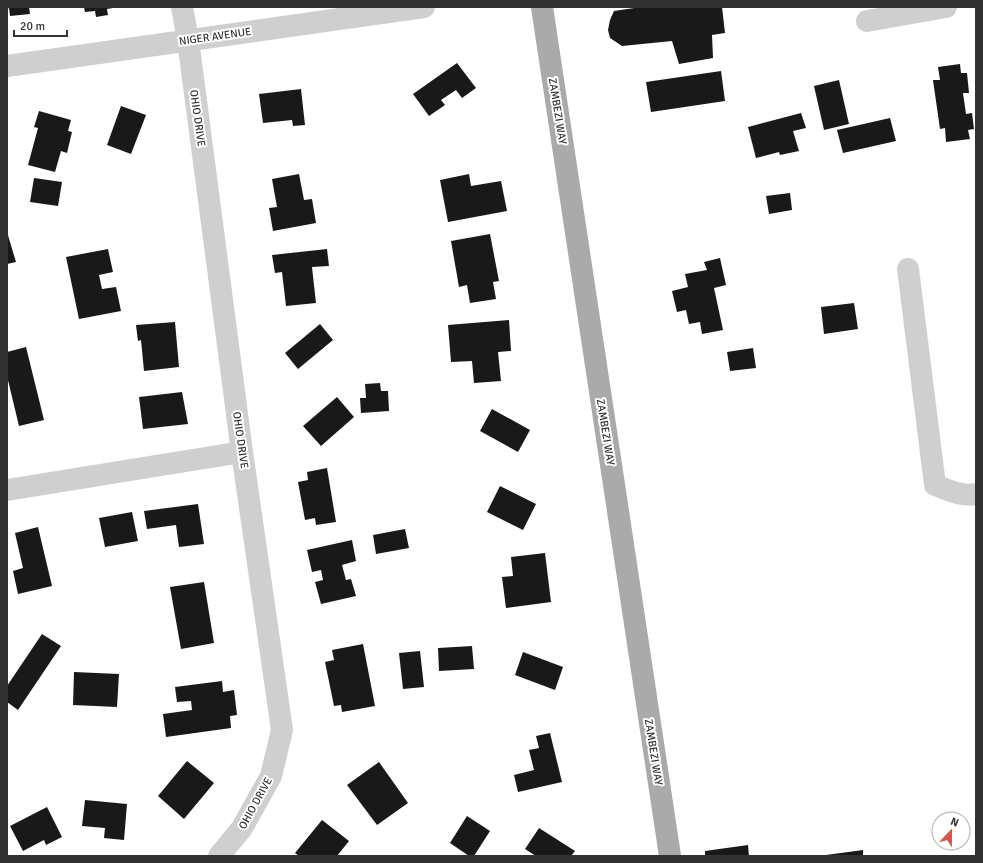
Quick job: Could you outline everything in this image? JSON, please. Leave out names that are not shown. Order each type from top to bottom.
[{"type":"main road","name":"ZAMBEZI WAY","points":[[542,7],[669,847]]},
{"type":"street","name":"OHIO DRIVE","points":[[182,7],[188,40],[242,452],[282,730],[271,776],[242,828],[219,856]]},
{"type":"street","name":"NIGER AVENUE","points":[[7,66],[424,7]]},
{"type":"street","points":[[867,21],[946,7]]},
{"type":"street","points":[[908,269],[935,485],[954,492],[968,495],[976,494]]},
{"type":"street","points":[[7,490],[242,452]]},
{"type":"street","points":[[656,856],[669,847]]},
{"type":"building","points":[[7,7],[29,7],[30,14],[10,16],[9,8],[7,9]]},
{"type":"building","points":[[84,7],[113,8],[107,9],[108,15],[96,17],[95,11],[85,12]]},
{"type":"building","points":[[641,7],[722,7],[725,33],[712,35],[713,58],[679,64],[672,41],[622,46],[610,38],[608,30],[614,11]]},
{"type":"building","points":[[457,63],[476,88],[462,98],[456,90],[441,100],[445,105],[429,116],[413,94]]},
{"type":"building","points":[[960,64],[961,73],[967,73],[969,93],[963,93],[966,114],[972,113],[974,129],[968,130],[970,139],[946,142],[945,128],[940,129],[933,80],[940,80],[938,67]]},
{"type":"building","points":[[721,71],[725,101],[651,112],[646,82]]},
{"type":"building","points":[[839,80],[849,124],[824,130],[814,86]]},
{"type":"building","points":[[301,89],[305,125],[293,126],[292,120],[263,123],[259,94]]},
{"type":"building","points":[[121,106],[146,115],[131,154],[107,145]]},
{"type":"building","points":[[39,111],[71,120],[68,131],[72,132],[67,153],[61,151],[55,172],[28,165],[38,128],[34,127]]},
{"type":"building","points":[[801,113],[806,128],[793,131],[799,151],[780,155],[779,152],[756,158],[748,127]]},
{"type":"building","points":[[890,118],[896,141],[843,153],[837,130]]},
{"type":"building","points":[[299,174],[304,200],[312,199],[316,223],[273,231],[269,208],[277,207],[272,179]]},
{"type":"building","points":[[469,174],[471,186],[501,181],[507,211],[448,222],[440,180]]},
{"type":"building","points":[[34,178],[62,182],[58,206],[30,202]]},
{"type":"building","points":[[790,193],[792,210],[769,214],[766,196]]},
{"type":"building","points":[[7,232],[16,262],[7,264]]},
{"type":"building","points":[[490,234],[499,281],[493,282],[496,299],[470,303],[467,285],[459,287],[451,241]]},
{"type":"building","points":[[108,249],[113,272],[99,275],[102,289],[116,287],[121,311],[79,319],[66,257]]},
{"type":"building","points":[[327,249],[329,266],[312,267],[316,303],[286,306],[282,272],[275,273],[272,255]]},
{"type":"building","points":[[720,258],[726,285],[714,288],[723,330],[702,334],[700,322],[689,324],[686,310],[677,312],[672,291],[688,287],[685,274],[707,270],[704,262]]},
{"type":"building","points":[[854,303],[858,329],[824,334],[821,307]]},
{"type":"building","points":[[509,320],[511,351],[498,352],[501,381],[474,383],[472,361],[451,362],[448,325]]},
{"type":"building","points":[[175,322],[179,367],[144,371],[141,340],[138,341],[136,325]]},
{"type":"building","points":[[320,324],[333,340],[298,369],[285,353]]},
{"type":"building","points":[[26,347],[44,420],[19,426],[7,376],[7,352]]},
{"type":"building","points":[[753,348],[756,368],[730,371],[727,352]]},
{"type":"building","points":[[380,383],[381,391],[388,391],[389,411],[361,413],[360,398],[366,398],[365,384]]},
{"type":"building","points":[[182,392],[188,424],[143,429],[139,397]]},
{"type":"building","points":[[337,397],[354,417],[321,446],[303,426]]},
{"type":"building","points":[[492,409],[530,430],[518,452],[480,431]]},
{"type":"building","points":[[327,468],[336,522],[316,525],[315,518],[305,520],[298,482],[308,480],[307,472]]},
{"type":"building","points":[[500,486],[536,504],[523,530],[487,512]]},
{"type":"building","points":[[198,504],[204,544],[179,547],[176,525],[147,529],[144,511]]},
{"type":"building","points":[[132,512],[138,541],[105,547],[99,518]]},
{"type":"building","points":[[38,527],[52,586],[18,594],[13,571],[23,568],[15,533]]},
{"type":"building","points":[[405,529],[409,548],[376,554],[373,535]]},
{"type":"building","points":[[352,540],[356,561],[342,565],[346,580],[351,579],[356,596],[321,604],[315,582],[323,580],[321,570],[312,572],[307,550]]},
{"type":"building","points":[[545,553],[551,602],[506,608],[502,577],[513,576],[511,557]]},
{"type":"building","points":[[204,582],[214,643],[181,649],[170,587]]},
{"type":"building","points":[[42,634],[61,646],[18,710],[7,702],[7,686]]},
{"type":"building","points":[[363,644],[375,706],[342,712],[341,705],[334,706],[325,662],[334,660],[332,650]]},
{"type":"building","points":[[472,646],[474,669],[439,671],[438,648]]},
{"type":"building","points":[[420,651],[424,687],[403,689],[399,653]]},
{"type":"building","points":[[523,652],[563,667],[555,690],[515,675]]},
{"type":"building","points":[[74,672],[119,674],[117,707],[73,705]]},
{"type":"building","points":[[222,681],[223,692],[234,690],[237,715],[230,716],[231,728],[166,737],[163,714],[192,710],[191,701],[177,702],[175,687]]},
{"type":"building","points":[[550,733],[562,782],[518,792],[514,775],[534,770],[529,750],[539,748],[536,736]]},
{"type":"building","points":[[187,761],[214,783],[184,819],[158,796]]},
{"type":"building","points":[[379,762],[408,803],[377,825],[347,785]]},
{"type":"building","points":[[85,800],[127,804],[124,840],[104,838],[105,828],[82,826]]},
{"type":"building","points":[[47,807],[62,837],[46,845],[44,840],[23,851],[10,826]]},
{"type":"building","points":[[467,816],[490,831],[474,856],[469,856],[450,843]]},
{"type":"building","points":[[322,820],[349,841],[337,856],[299,856],[295,853]]},
{"type":"building","points":[[539,828],[575,851],[571,856],[536,856],[525,849]]},
{"type":"building","points":[[748,845],[749,856],[705,856],[705,851]]},
{"type":"building","points":[[863,850],[863,856],[826,856],[826,855]]}]
